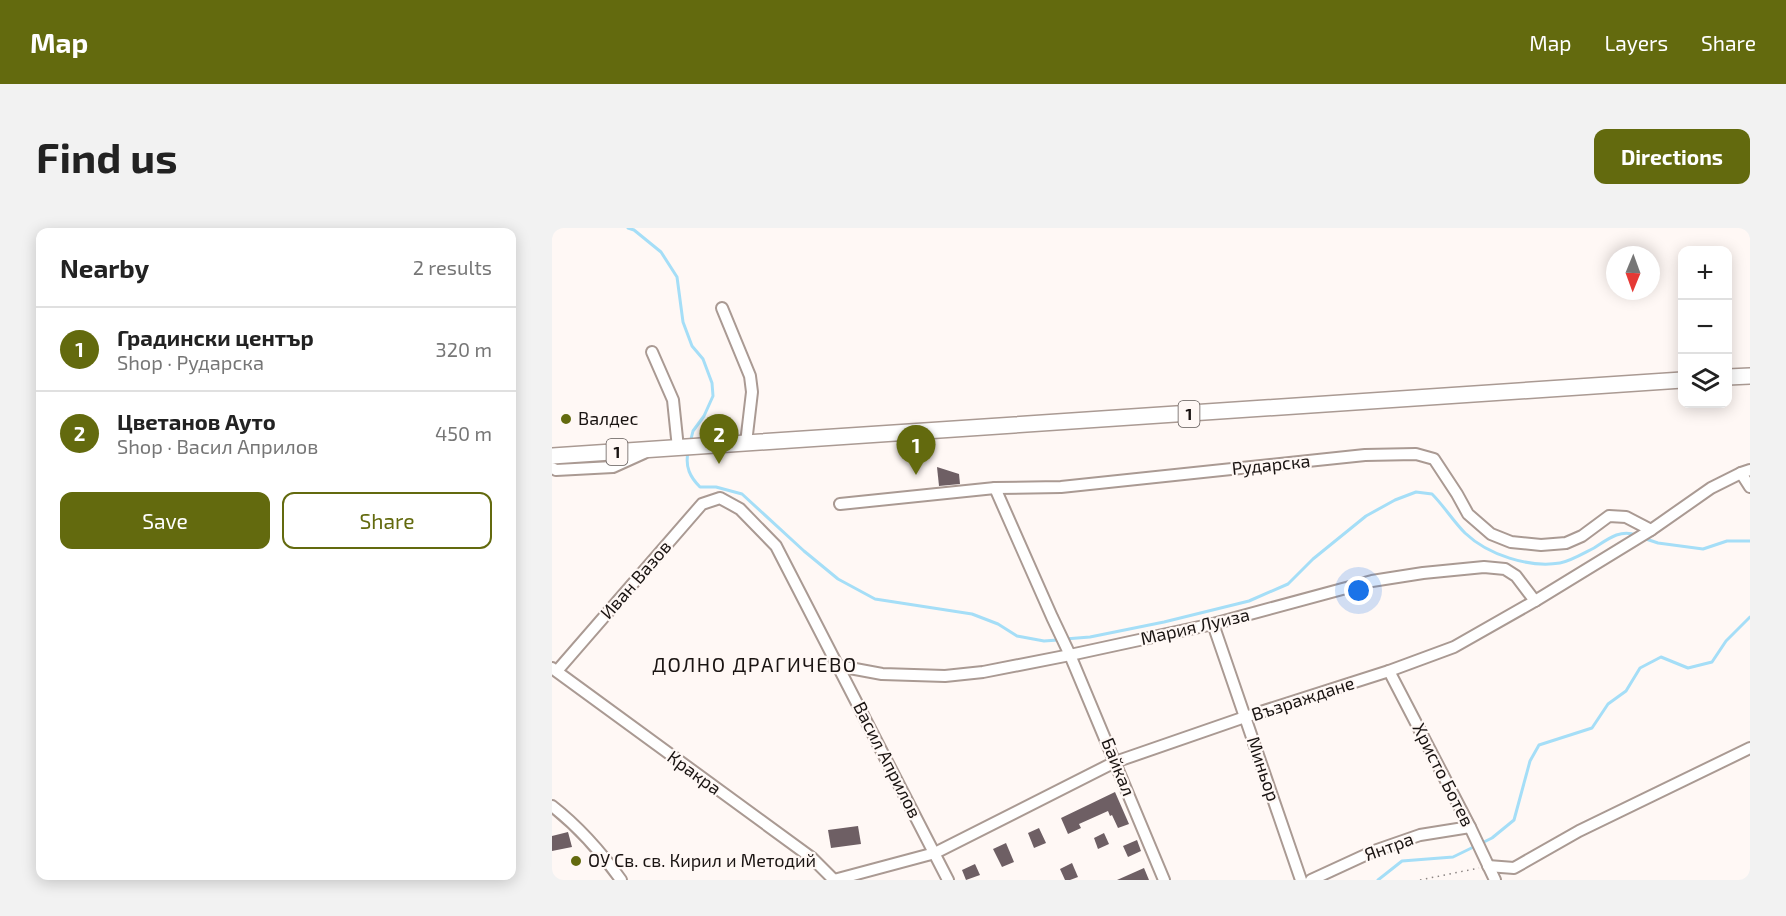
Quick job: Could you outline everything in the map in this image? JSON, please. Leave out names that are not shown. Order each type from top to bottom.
[{"type":"highway","points":[[1732,377],[1750,376]]},
{"type":"highway","name":"1","points":[[552,456],[1678,380]]},
{"type":"street","points":[[722,308],[750,376],[752,392],[746,443]]},
{"type":"street","points":[[652,352],[673,400],[686,448]]},
{"type":"street","points":[[552,468],[556,470],[613,467],[651,450]]},
{"type":"street","name":"Рударска","points":[[840,504],[995,488],[1061,487],[1365,455],[1416,454],[1434,459],[1468,514],[1491,534],[1511,542],[1541,545],[1566,543],[1582,536],[1609,516],[1626,517],[1648,531]]},
{"type":"street","points":[[1745,471],[1750,487]]},
{"type":"street","name":"Възраждане","points":[[834,880],[935,853],[1115,762],[1389,671],[1454,647],[1535,601],[1648,531],[1711,488],[1745,471]]},
{"type":"street","name":"Байкал","points":[[995,488],[1068,650],[1164,880]]},
{"type":"street","name":"Васил Априлов","points":[[720,498],[740,509],[776,546],[948,880]]},
{"type":"street","name":"Иван Вазов","points":[[554,669],[702,504],[720,498]]},
{"type":"street","name":"Мария Луиза","points":[[839,666],[882,674],[945,676],[982,672],[1068,650],[1213,624],[1372,581],[1484,567],[1505,569],[1515,576],[1535,601]]},
{"type":"street","name":"Миньор","points":[[1213,624],[1301,880]]},
{"type":"street","name":"Кракра","points":[[554,669],[812,858],[834,880]]},
{"type":"street","name":"Христо Ботев","points":[[1389,671],[1472,830],[1495,880]]},
{"type":"street","points":[[1487,862],[1514,868],[1579,831],[1750,748]]},
{"type":"street","points":[[552,806],[601,852],[621,880]]},
{"type":"street","name":"Янтра","points":[[1311,880],[1374,851],[1420,836],[1472,830]]},
{"type":"path","points":[[1420,880],[1487,862]]},
{"type":"building","points":[[937,467],[959,474],[960,484],[939,486]]},
{"type":"building","points":[[1115,792],[1129,824],[1118,828],[1108,811],[1079,824],[1081,828],[1068,834],[1061,818]]},
{"type":"building","points":[[858,826],[861,844],[831,848],[828,830]]},
{"type":"building","points":[[1039,828],[1046,843],[1034,848],[1028,833]]},
{"type":"building","points":[[568,832],[572,847],[552,851],[552,836]]},
{"type":"building","points":[[1104,833],[1109,844],[1098,849],[1094,838]]},
{"type":"building","points":[[1137,840],[1141,851],[1128,857],[1123,846]]},
{"type":"building","points":[[1006,843],[1014,862],[1002,867],[993,849]]},
{"type":"building","points":[[1072,863],[1078,877],[1065,880],[1060,869]]},
{"type":"building","points":[[975,864],[980,875],[966,880],[962,870]]},
{"type":"building","points":[[1144,868],[1149,880],[1117,880]]},
{"type":"waterway","points":[[628,228],[634,230],[661,252],[677,277],[683,322],[692,346],[703,359],[712,383],[713,396],[704,416],[693,431],[690,443]]},
{"type":"waterway","points":[[688,452],[689,471],[700,487],[716,487],[742,494],[838,579],[875,599],[972,614],[998,624],[1017,636],[1044,641],[1058,640]]},
{"type":"waterway","points":[[1065,639],[1090,637],[1164,622],[1249,601],[1288,584],[1313,559],[1366,516],[1395,500],[1416,492],[1432,494],[1474,541],[1485,548],[1522,562],[1548,564],[1569,561],[1619,534],[1636,535]]},
{"type":"waterway","points":[[1643,538],[1658,543],[1703,549],[1727,541],[1750,541]]},
{"type":"waterway","points":[[1378,880],[1402,861],[1453,857],[1492,838],[1514,820],[1530,761],[1539,745],[1592,728],[1608,704],[1626,691],[1640,668],[1661,657],[1688,668],[1712,662],[1726,641],[1750,617]]},
{"type":"place","name":"Валдес","points":[[566,419]]},
{"type":"place","name":"Цветанов Ауто","points":[[719,464]]},
{"type":"place","name":"Градински център","points":[[916,475]]},
{"type":"place","name":"ОУ Св. св. Кирил и Методий","points":[[576,861]]},
{"type":"district","name":"ДОЛНО ДРАГИЧЕВО","points":[[755,665]]}]
